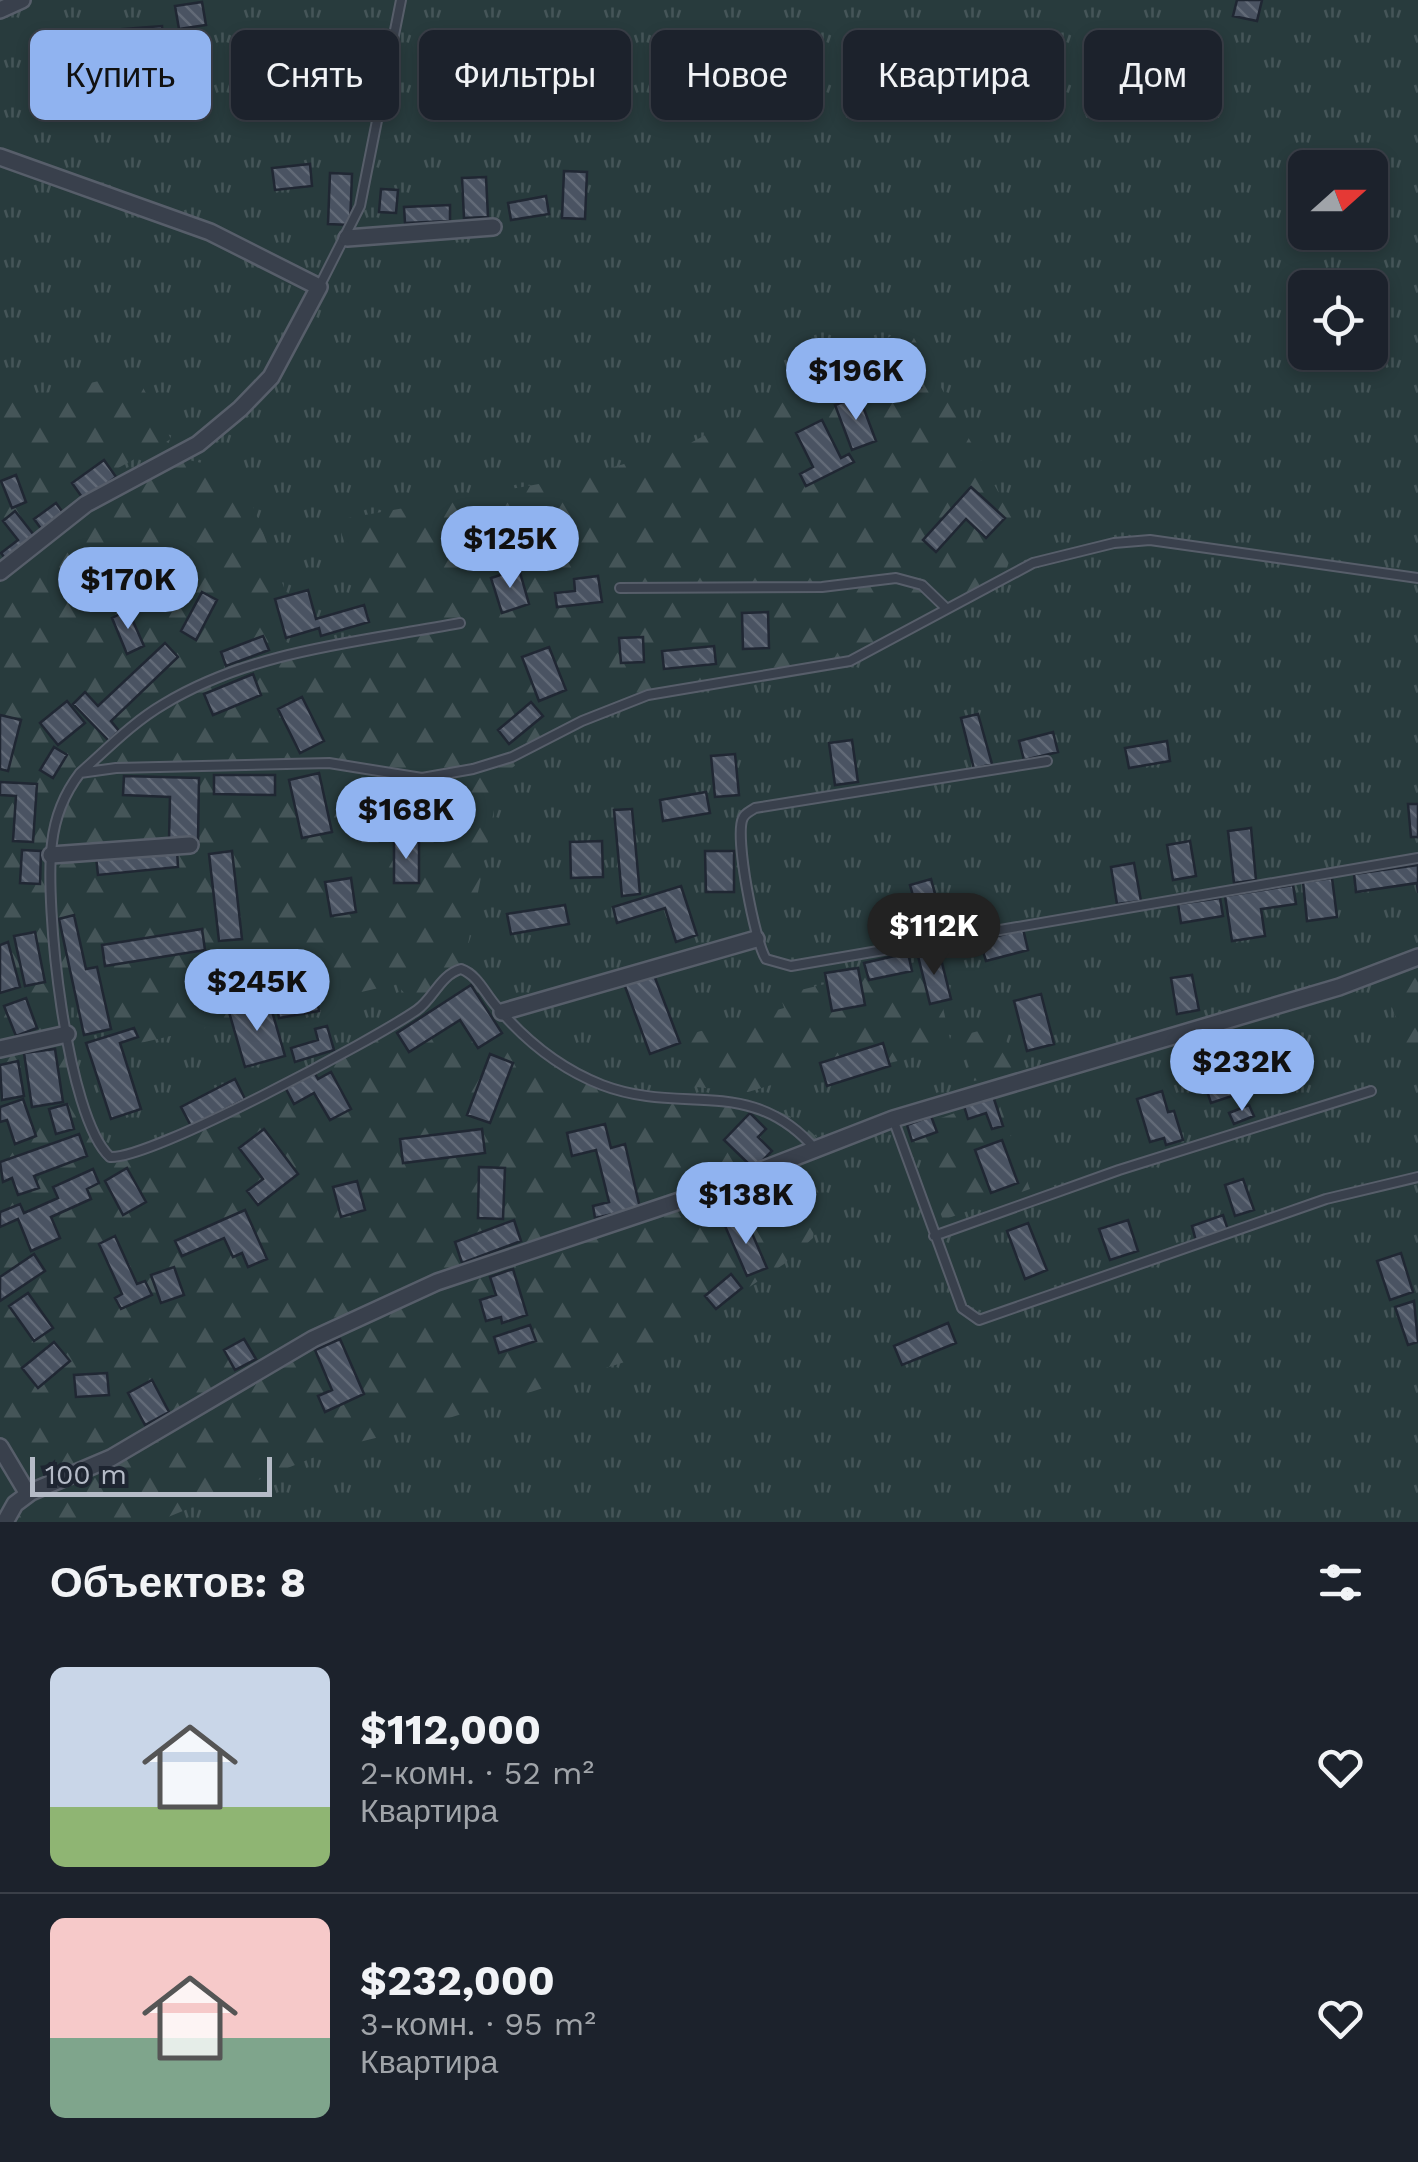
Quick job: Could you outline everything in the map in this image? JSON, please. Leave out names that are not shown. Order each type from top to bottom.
[{"type":"street","points":[[0,10],[22,0]]},
{"type":"street","points":[[0,157],[210,232],[319,287],[282,360],[240,410],[198,444],[86,504],[0,572]]},
{"type":"street","points":[[346,238],[492,227]]},
{"type":"street","points":[[51,855],[190,845]]},
{"type":"street","points":[[502,1012],[756,938]]},
{"type":"street","points":[[5,1522],[15,1504],[28,1494],[141,1442],[313,1339],[437,1282],[892,1120],[1339,986],[1418,957]]},
{"type":"street","points":[[0,1049],[67,1034]]},
{"type":"street","points":[[0,1446],[28,1494]]},
{"type":"lane","points":[[319,287],[360,206],[401,0]]},
{"type":"lane","points":[[80,773],[329,763],[410,777],[436,777],[490,765],[648,696],[850,661],[1050,557],[1081,548],[1150,540],[1418,578]]},
{"type":"lane","points":[[620,588],[822,587],[896,578],[922,585],[946,609]]},
{"type":"lane","points":[[460,622],[283,654],[222,677],[162,705],[80,773],[58,812],[51,855],[53,953],[67,1034],[88,1117],[102,1150],[113,1158],[181,1134],[257,1097],[405,1018],[430,999],[455,970],[472,974],[502,1012],[543,1051],[593,1081],[654,1097],[762,1108],[791,1123],[816,1150]]},
{"type":"lane","points":[[1048,761],[750,811],[742,824],[756,938],[766,960],[791,966],[1418,858]]},
{"type":"lane","points":[[934,1236],[1118,1170],[1371,1091]]},
{"type":"lane","points":[[892,1120],[962,1308],[979,1320],[1340,1195],[1418,1177]]},
{"type":"green space","points":[[23,0],[1418,0],[1418,1522],[0,1522],[0,9]]},
{"type":"green space","points":[[908,327],[1019,530],[1006,571],[870,651],[805,671],[661,687],[550,734],[500,779],[462,975],[505,1003],[541,1051],[590,1074],[641,1093],[757,1102],[798,1120],[825,1145],[813,1238],[784,1264],[688,1328],[631,1360],[424,1426],[339,1447],[156,1522],[0,1522],[0,577],[176,457],[240,472],[296,619],[278,657],[375,634],[337,520],[578,477],[681,448]],"holes":[[[52,976],[90,985],[110,1050],[396,984],[421,1011],[317,1063],[263,1097],[105,1168],[85,1120]]]},
{"type":"green space","points":[[135,373],[171,439],[0,533],[0,403]]},
{"type":"green space","points":[[932,958],[952,1048],[881,1065],[878,1053],[748,1092],[685,1086],[683,1036],[784,1008],[780,995]]},
{"type":"green space","points":[[1418,964],[1418,1055],[1411,1058],[1381,978]]},
{"type":"green space","points":[[1002,1025],[1014,1070],[974,1081],[963,1035]]},
{"type":"green space","points":[[997,1098],[1030,1189],[943,1220],[910,1129]]},
{"type":"building","points":[[1237,0],[1262,0],[1257,21],[1233,16]]},
{"type":"building","points":[[202,2],[206,25],[179,29],[175,6]]},
{"type":"building","points":[[162,26],[162,30],[112,30]]},
{"type":"building","points":[[310,164],[312,186],[275,190],[272,168]]},
{"type":"building","points":[[564,171],[587,172],[585,219],[562,218]]},
{"type":"building","points":[[330,173],[352,174],[350,225],[328,224]]},
{"type":"building","points":[[486,177],[488,217],[464,218],[462,178]]},
{"type":"building","points":[[381,189],[398,190],[396,213],[379,212]]},
{"type":"building","points":[[546,196],[549,214],[511,220],[508,203]]},
{"type":"building","points":[[450,205],[450,221],[405,223],[404,207]]},
{"type":"building","points":[[911,353],[921,387],[891,395],[882,361]]},
{"type":"building","points":[[859,396],[876,441],[852,450],[835,405]]},
{"type":"building","points":[[822,420],[841,458],[849,454],[854,462],[806,486],[800,474],[813,467],[796,433]]},
{"type":"building","points":[[104,460],[116,477],[84,500],[72,483]]},
{"type":"building","points":[[16,475],[26,502],[12,508],[1,481]]},
{"type":"building","points":[[971,487],[1005,518],[986,538],[966,519],[936,552],[923,540]]},
{"type":"building","points":[[56,503],[64,514],[42,530],[34,519]]},
{"type":"building","points":[[15,511],[37,539],[8,562],[1,553],[18,540],[3,521]]},
{"type":"building","points":[[519,569],[529,604],[502,613],[491,578]]},
{"type":"building","points":[[598,576],[602,602],[557,607],[555,593],[575,591],[574,579]]},
{"type":"building","points":[[308,590],[316,619],[364,605],[369,622],[321,636],[319,628],[286,638],[275,599]]},
{"type":"building","points":[[202,592],[217,600],[196,640],[181,631]]},
{"type":"building","points":[[128,610],[144,646],[127,654],[112,618]]},
{"type":"building","points":[[768,612],[769,648],[743,649],[742,613]]},
{"type":"building","points":[[263,636],[269,650],[226,666],[221,652]]},
{"type":"building","points":[[643,637],[644,662],[621,663],[619,638]]},
{"type":"building","points":[[165,643],[178,657],[111,721],[119,731],[109,741],[73,704],[85,692],[98,706]]},
{"type":"building","points":[[714,646],[716,664],[664,669],[662,651]]},
{"type":"building","points":[[549,647],[566,690],[539,701],[522,657]]},
{"type":"building","points":[[253,674],[261,695],[213,715],[204,694]]},
{"type":"building","points":[[302,697],[324,741],[300,753],[278,709]]},
{"type":"building","points":[[67,701],[85,723],[58,745],[40,723]]},
{"type":"building","points":[[531,702],[543,716],[509,744],[498,730]]},
{"type":"building","points":[[978,714],[992,764],[974,769],[961,718]]},
{"type":"building","points":[[0,715],[21,720],[8,771],[0,769]]},
{"type":"building","points":[[1053,732],[1058,752],[1024,760],[1019,741]]},
{"type":"building","points":[[852,740],[858,782],[835,785],[829,743]]},
{"type":"building","points":[[1167,741],[1170,761],[1129,768],[1125,748]]},
{"type":"building","points":[[54,747],[67,755],[53,778],[40,770]]},
{"type":"building","points":[[735,754],[739,795],[715,797],[711,756]]},
{"type":"building","points":[[319,773],[332,832],[302,838],[289,780]]},
{"type":"building","points":[[214,775],[275,775],[275,795],[214,794]]},
{"type":"building","points":[[124,776],[199,778],[198,841],[169,841],[170,797],[123,795]]},
{"type":"building","points":[[0,782],[37,784],[33,842],[13,841],[16,796],[0,795]]},
{"type":"building","points":[[706,792],[710,813],[663,821],[660,800]]},
{"type":"building","points":[[450,796],[470,804],[458,831],[439,822]]},
{"type":"building","points":[[1408,804],[1418,804],[1418,837],[1411,837]]},
{"type":"building","points":[[403,806],[410,833],[383,839],[377,811]]},
{"type":"building","points":[[632,809],[640,894],[622,896],[614,810]]},
{"type":"building","points":[[1251,828],[1256,880],[1234,883],[1228,831]]},
{"type":"building","points":[[602,841],[603,877],[571,878],[570,842]]},
{"type":"building","points":[[1190,841],[1196,876],[1173,880],[1167,845]]},
{"type":"building","points":[[394,842],[419,842],[419,883],[394,883]]},
{"type":"building","points":[[22,850],[41,851],[40,884],[20,883]]},
{"type":"building","points":[[177,850],[178,867],[98,875],[96,857]]},
{"type":"building","points":[[232,851],[242,939],[219,941],[209,854]]},
{"type":"building","points":[[705,851],[734,851],[734,892],[706,892]]},
{"type":"building","points":[[1134,863],[1141,901],[1117,904],[1111,867]]},
{"type":"building","points":[[1418,865],[1418,893],[1417,883],[1356,892],[1354,874]]},
{"type":"building","points":[[351,878],[356,912],[331,916],[325,882]]},
{"type":"building","points":[[1332,878],[1337,917],[1307,921],[1303,882]]},
{"type":"building","points":[[931,879],[944,928],[924,934],[910,885]]},
{"type":"building","points":[[1293,885],[1296,904],[1261,909],[1265,936],[1232,941],[1225,896]]},
{"type":"building","points":[[681,886],[697,935],[676,942],[665,908],[617,923],[613,907]]},
{"type":"building","points":[[1220,898],[1223,916],[1181,923],[1178,904]]},
{"type":"building","points":[[565,905],[569,924],[511,934],[507,914]]},
{"type":"building","points":[[74,915],[86,969],[97,967],[111,1029],[84,1035],[59,919]]},
{"type":"building","points":[[202,929],[205,950],[105,966],[102,945]]},
{"type":"building","points":[[1023,929],[1028,950],[986,961],[980,941]]},
{"type":"building","points":[[35,932],[45,982],[25,986],[14,936]]},
{"type":"building","points":[[8,942],[20,987],[0,993],[0,945]]},
{"type":"building","points":[[939,951],[951,999],[930,1004],[918,956]]},
{"type":"building","points":[[908,953],[912,971],[869,980],[864,963]]},
{"type":"building","points":[[858,968],[865,1005],[832,1011],[825,973]]},
{"type":"building","points":[[652,970],[680,1043],[650,1054],[623,981]]},
{"type":"building","points":[[1192,975],[1199,1010],[1177,1014],[1171,978]]},
{"type":"building","points":[[471,985],[502,1033],[478,1048],[460,1020],[409,1052],[397,1033]]},
{"type":"building","points":[[315,988],[319,1011],[279,1018],[275,996]]},
{"type":"building","points":[[1041,994],[1054,1044],[1027,1051],[1014,1001]]},
{"type":"building","points":[[26,998],[37,1028],[16,1036],[4,1006]]},
{"type":"building","points":[[269,1001],[285,1056],[245,1067],[229,1012]]},
{"type":"building","points":[[327,1026],[334,1050],[295,1062],[291,1048],[318,1040],[315,1029]]},
{"type":"building","points":[[134,1028],[138,1037],[120,1043],[141,1109],[111,1119],[86,1043]]},
{"type":"building","points":[[883,1043],[890,1066],[827,1086],[820,1063]]},
{"type":"building","points":[[55,1049],[63,1102],[32,1107],[24,1053]]},
{"type":"building","points":[[490,1054],[513,1063],[490,1123],[467,1115]]},
{"type":"building","points":[[18,1061],[24,1096],[2,1100],[0,1065]]},
{"type":"building","points":[[1232,1063],[1241,1093],[1211,1103],[1201,1073]]},
{"type":"building","points":[[314,1072],[318,1079],[331,1072],[351,1109],[330,1120],[314,1093],[294,1104],[285,1087]]},
{"type":"building","points":[[235,1079],[245,1099],[191,1126],[181,1107]]},
{"type":"building","points":[[1162,1091],[1168,1112],[1174,1111],[1183,1140],[1166,1145],[1164,1138],[1150,1142],[1137,1099]]},
{"type":"building","points":[[993,1096],[1003,1126],[992,1129],[986,1113],[968,1119],[964,1106]]},
{"type":"building","points":[[23,1099],[36,1136],[15,1144],[7,1120],[0,1122],[0,1107]]},
{"type":"building","points":[[67,1104],[74,1129],[56,1134],[49,1109]]},
{"type":"building","points":[[1249,1105],[1254,1116],[1234,1124],[1229,1113]]},
{"type":"building","points":[[750,1113],[766,1129],[758,1137],[772,1151],[754,1169],[724,1140]]},
{"type":"building","points":[[931,1116],[937,1132],[912,1141],[907,1125]]},
{"type":"building","points":[[605,1124],[611,1148],[625,1144],[640,1208],[595,1218],[593,1206],[609,1202],[596,1150],[572,1156],[567,1133]]},
{"type":"building","points":[[264,1129],[298,1174],[258,1205],[247,1191],[263,1179],[239,1148]]},
{"type":"building","points":[[482,1129],[485,1153],[403,1163],[400,1139]]},
{"type":"building","points":[[79,1134],[87,1156],[34,1176],[39,1188],[18,1195],[12,1178],[3,1182],[0,1162]]},
{"type":"building","points":[[1002,1140],[1018,1183],[991,1193],[975,1150]]},
{"type":"building","points":[[479,1167],[505,1168],[503,1219],[478,1218]]},
{"type":"building","points":[[782,1167],[789,1183],[757,1197],[750,1181]]},
{"type":"building","points":[[127,1168],[146,1202],[123,1215],[105,1181]]},
{"type":"building","points":[[93,1169],[99,1183],[87,1189],[91,1199],[51,1217],[60,1238],[31,1251],[18,1219],[0,1227],[0,1212],[20,1204],[24,1213],[58,1198],[53,1187]]},
{"type":"building","points":[[1243,1179],[1254,1210],[1235,1216],[1225,1185]]},
{"type":"building","points":[[357,1181],[365,1210],[341,1217],[333,1187]]},
{"type":"building","points":[[245,1210],[267,1259],[248,1267],[242,1253],[233,1257],[224,1238],[182,1256],[175,1241]]},
{"type":"building","points":[[1223,1215],[1228,1230],[1196,1241],[1192,1226]]},
{"type":"building","points":[[745,1217],[767,1268],[747,1276],[725,1226]]},
{"type":"building","points":[[514,1220],[521,1241],[462,1263],[455,1242]]},
{"type":"building","points":[[1128,1220],[1138,1251],[1110,1260],[1099,1229]]},
{"type":"building","points":[[1028,1223],[1047,1270],[1025,1279],[1007,1231]]},
{"type":"building","points":[[115,1236],[137,1284],[145,1281],[152,1295],[121,1309],[115,1298],[122,1294],[99,1244]]},
{"type":"building","points":[[1401,1253],[1413,1292],[1390,1300],[1377,1261]]},
{"type":"building","points":[[34,1254],[45,1271],[0,1301],[0,1277]]},
{"type":"building","points":[[174,1267],[184,1295],[161,1303],[151,1275]]},
{"type":"building","points":[[513,1269],[527,1315],[502,1323],[501,1317],[486,1321],[480,1300],[496,1295],[490,1277]]},
{"type":"building","points":[[731,1274],[742,1288],[716,1309],[705,1296]]},
{"type":"building","points":[[28,1293],[53,1328],[34,1341],[9,1306]]},
{"type":"building","points":[[1414,1301],[1418,1342],[1408,1345],[1395,1307]]},
{"type":"building","points":[[948,1323],[956,1343],[902,1365],[894,1346]]},
{"type":"building","points":[[530,1325],[536,1341],[499,1353],[494,1337]]},
{"type":"building","points":[[244,1339],[256,1359],[235,1370],[224,1350]]},
{"type":"building","points":[[340,1339],[364,1394],[325,1412],[318,1396],[332,1390],[315,1350]]},
{"type":"building","points":[[54,1342],[70,1361],[38,1388],[22,1368]]},
{"type":"building","points":[[107,1373],[109,1395],[76,1397],[74,1375]]},
{"type":"building","points":[[152,1380],[169,1412],[145,1425],[128,1393]]}]
